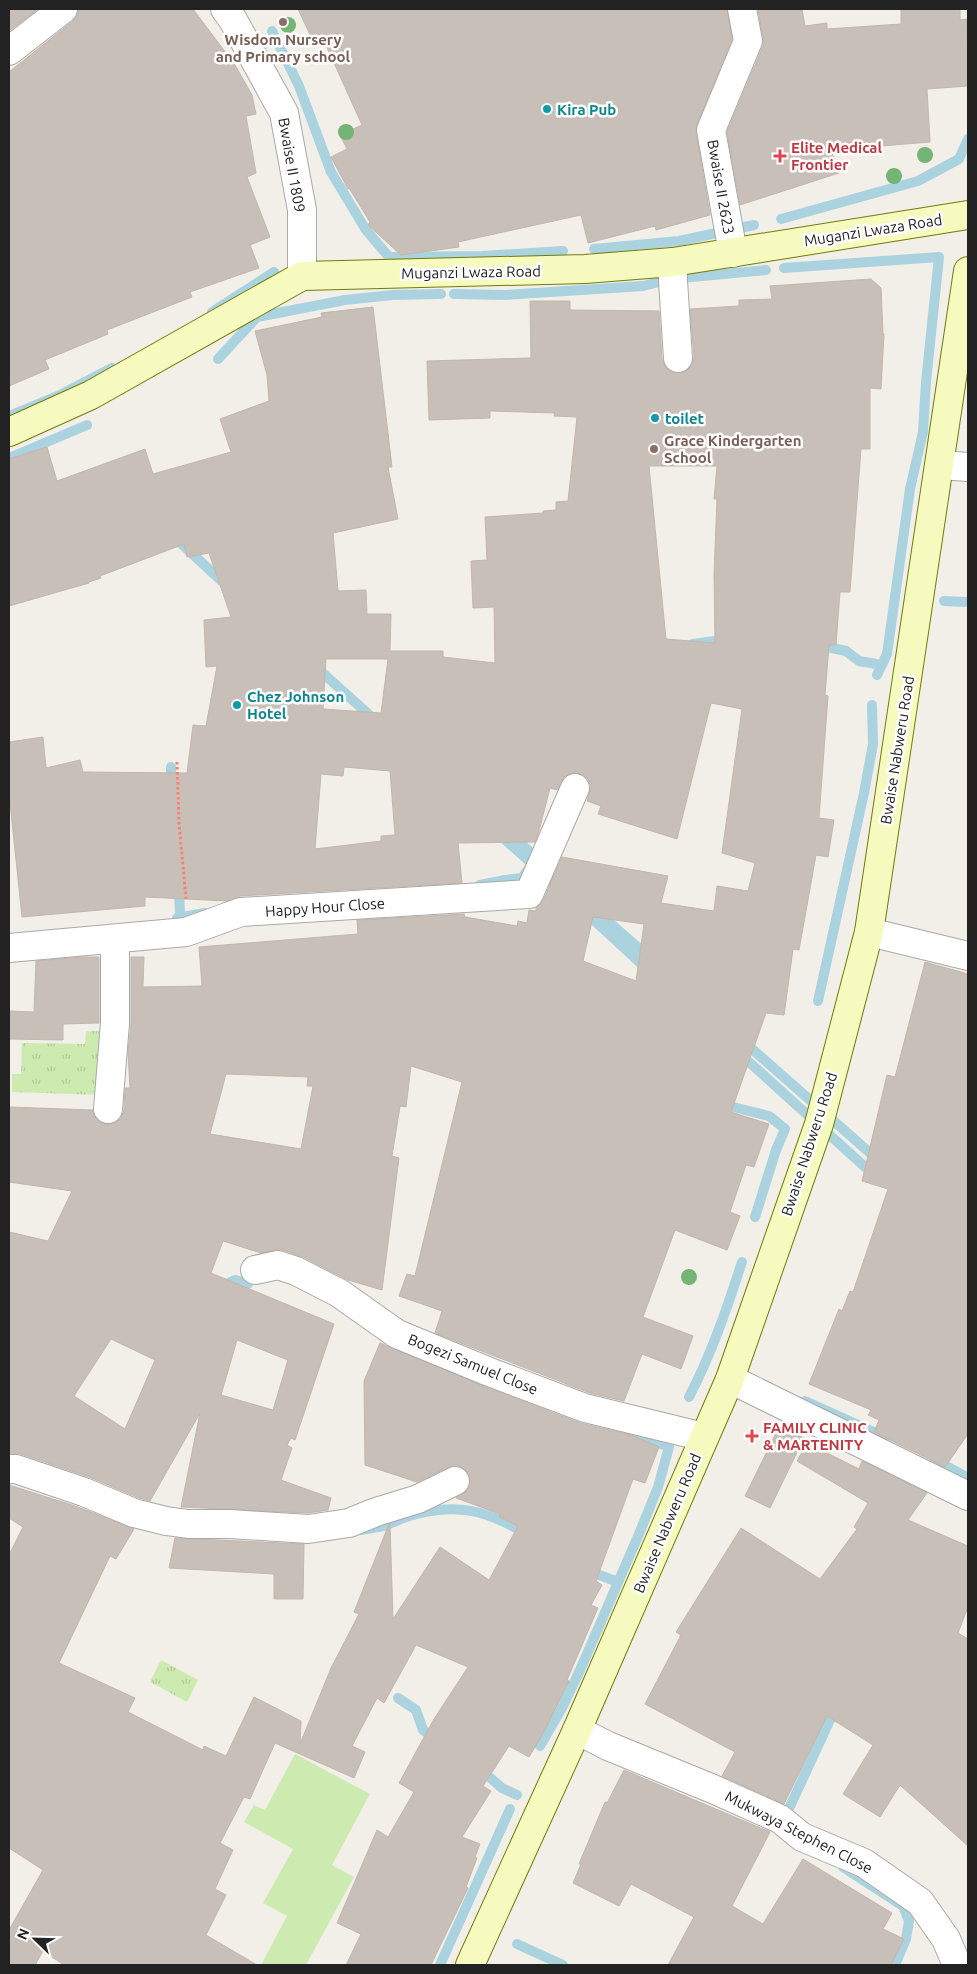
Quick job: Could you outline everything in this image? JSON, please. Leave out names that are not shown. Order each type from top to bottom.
[{"type":"main road","name":"Muganzi Lwaza Road","points":[[9,432],[91,395],[302,276],[585,269],[673,262],[968,214]]},
{"type":"main road","name":"Bwaise Nabweru Road","points":[[470,1965],[577,1730],[730,1380],[819,1124],[869,932],[968,271]]},
{"type":"street","points":[[9,51],[63,9]]},
{"type":"street","name":"Bwaise II 1809","points":[[225,9],[233,20],[284,113],[302,210],[302,276]]},
{"type":"street","name":"Bwaise II 2623","points":[[733,253],[711,130],[748,41],[742,9]]},
{"type":"street","points":[[673,262],[672,281],[678,358]]},
{"type":"street","points":[[940,465],[968,467]]},
{"type":"street","name":"Happy Hour Close","points":[[9,948],[186,932],[241,912],[529,894],[575,788]]},
{"type":"street","points":[[869,932],[968,956]]},
{"type":"street","points":[[108,1109],[115,1023],[115,939]]},
{"type":"street","name":"Bogezi Samuel Close","points":[[255,1270],[278,1265],[296,1271],[339,1293],[397,1334],[585,1408],[704,1438]]},
{"type":"street","points":[[730,1380],[968,1496]]},
{"type":"street","points":[[9,1469],[16,1469],[84,1492],[134,1513],[166,1521],[188,1524],[230,1524],[308,1529],[349,1523],[376,1512],[418,1499],[455,1481]]},
{"type":"street","name":"Mukwaya Stephen Close","points":[[577,1730],[608,1746],[714,1789],[780,1819],[802,1837],[864,1863],[920,1902],[946,1939],[957,1965]]},
{"type":"path","points":[[176,762],[179,823],[188,916],[186,932]]},
{"type":"green space","points":[[86,1031],[103,1031],[101,1095],[12,1092],[12,1074],[21,1074],[22,1043],[85,1044]]},
{"type":"green space","points":[[161,1660],[198,1680],[187,1702],[150,1682]]},
{"type":"green space","points":[[295,1754],[370,1794],[332,1865],[354,1877],[306,1965],[261,1965],[287,1916],[263,1903],[293,1849],[244,1822],[254,1805],[265,1810]]},
{"type":"building","points":[[9,9],[38,9],[9,31]]},
{"type":"building","points":[[78,9],[193,9],[235,65],[252,95],[256,114],[246,116],[256,173],[247,177],[270,237],[250,245],[259,268],[190,292],[192,297],[107,330],[108,334],[45,360],[49,369],[9,386],[9,72],[73,21]]},
{"type":"building","points":[[298,9],[727,9],[732,39],[697,124],[696,132],[710,215],[656,230],[655,226],[588,243],[581,215],[458,242],[459,247],[401,255],[368,225],[370,222],[348,189],[331,157],[347,149],[340,135],[362,125],[321,34],[312,39]]},
{"type":"building","points":[[758,9],[802,9],[805,26],[827,23],[827,29],[901,24],[901,9],[960,9],[960,20],[967,19],[968,86],[927,89],[930,142],[831,150],[839,173],[740,205],[727,132],[763,46]]},
{"type":"building","points":[[871,279],[881,288],[884,334],[881,389],[870,388],[870,449],[861,449],[850,592],[840,592],[836,645],[829,645],[825,695],[828,696],[819,818],[834,820],[828,857],[816,855],[799,950],[793,949],[784,1015],[766,1013],[731,1112],[769,1124],[754,1167],[746,1165],[730,1212],[740,1216],[727,1250],[675,1230],[643,1317],[693,1336],[681,1369],[642,1354],[624,1401],[590,1393],[435,1333],[442,1311],[399,1296],[407,1274],[415,1276],[462,1082],[411,1066],[406,1107],[400,1106],[392,1156],[399,1158],[382,1290],[348,1280],[303,1257],[283,1250],[261,1253],[223,1241],[211,1273],[334,1324],[295,1440],[291,1438],[287,1445],[292,1448],[281,1480],[331,1498],[328,1510],[307,1513],[181,1507],[200,1413],[150,1501],[89,1477],[21,1454],[9,1453],[9,1232],[48,1241],[72,1191],[9,1182],[9,1107],[93,1110],[94,1116],[99,1122],[106,1124],[114,1123],[121,1118],[124,1110],[125,1088],[130,1088],[128,1053],[131,1023],[131,957],[144,957],[143,987],[202,986],[199,947],[358,934],[357,920],[464,914],[465,917],[517,926],[518,921],[527,923],[529,910],[536,911],[536,907],[543,901],[562,857],[668,876],[661,903],[714,911],[717,886],[748,891],[755,863],[722,853],[742,709],[711,703],[677,839],[598,814],[601,806],[587,801],[591,787],[588,779],[582,774],[573,773],[565,776],[557,790],[550,788],[535,842],[458,843],[462,883],[240,896],[227,901],[145,897],[145,906],[22,917],[9,793],[9,742],[43,737],[46,768],[80,760],[83,772],[187,773],[193,725],[206,726],[217,666],[206,667],[204,620],[231,617],[209,553],[187,557],[184,544],[100,576],[101,578],[89,583],[9,606],[9,459],[47,447],[57,481],[145,449],[153,474],[231,452],[220,419],[269,401],[267,375],[255,331],[322,317],[321,313],[373,307],[392,467],[388,467],[398,519],[333,533],[338,591],[366,590],[367,614],[391,614],[390,651],[443,651],[443,657],[495,663],[494,607],[473,608],[471,561],[487,560],[485,517],[543,513],[543,511],[556,510],[556,502],[568,501],[577,417],[554,416],[555,413],[490,411],[490,418],[429,420],[427,361],[531,358],[530,301],[570,301],[570,310],[659,311],[662,359],[665,366],[671,372],[679,374],[686,371],[692,365],[694,357],[690,309],[739,306],[739,300],[772,299],[770,286]],"holes":[[[649,466],[717,466],[714,499],[717,499],[714,574],[715,643],[666,639]],[[326,659],[388,659],[381,713],[323,709]],[[344,767],[390,771],[395,835],[381,836],[381,841],[315,849],[321,774],[343,776]],[[593,917],[644,924],[636,981],[583,961]],[[226,1074],[308,1077],[307,1086],[313,1086],[301,1149],[210,1134]],[[111,1339],[155,1360],[125,1429],[74,1396]],[[237,1340],[288,1360],[273,1410],[221,1395]]]},
{"type":"building","points":[[99,957],[99,1023],[63,1024],[63,1040],[9,1039],[9,1011],[34,1012],[36,961]]},
{"type":"building","points":[[925,962],[968,974],[968,1434],[945,1467],[874,1432],[879,1420],[868,1415],[871,1410],[809,1384],[839,1309],[842,1311],[850,1291],[853,1292],[888,1189],[862,1181],[887,1075],[895,1077]]},
{"type":"building","points":[[380,1343],[580,1423],[631,1435],[659,1447],[645,1483],[633,1479],[596,1581],[602,1585],[591,1605],[598,1608],[567,1680],[569,1681],[544,1732],[529,1757],[509,1746],[483,1786],[491,1791],[462,1837],[480,1844],[475,1857],[477,1858],[466,1887],[468,1888],[431,1965],[346,1965],[361,1934],[337,1923],[377,1830],[388,1837],[414,1792],[399,1783],[434,1719],[468,1667],[416,1645],[384,1703],[377,1698],[352,1746],[365,1752],[354,1778],[275,1743],[250,1799],[244,1797],[220,1843],[233,1850],[215,1889],[226,1895],[206,1935],[257,1965],[64,1965],[43,1951],[35,1965],[9,1965],[9,1930],[43,1870],[9,1848],[9,1555],[23,1527],[9,1518],[9,1485],[78,1507],[134,1529],[116,1559],[110,1556],[59,1663],[135,1698],[128,1712],[203,1750],[204,1746],[226,1756],[254,1697],[301,1721],[300,1744],[331,1668],[359,1614],[354,1612],[389,1524],[393,1619],[440,1547],[489,1580],[518,1526],[499,1517],[500,1514],[456,1498],[468,1490],[470,1483],[469,1474],[463,1468],[456,1465],[417,1482],[365,1465],[364,1381]]},
{"type":"building","points":[[780,1425],[804,1438],[770,1508],[745,1496]]},
{"type":"building","points":[[807,1443],[859,1469],[862,1461],[927,1493],[908,1520],[968,1546],[968,1607],[958,1633],[968,1639],[968,1846],[900,1785],[880,1817],[843,1794],[873,1745],[827,1716],[784,1804],[722,1776],[735,1752],[645,1704],[681,1635],[676,1632],[741,1528],[820,1579],[857,1529],[854,1527],[868,1503],[797,1461]]},
{"type":"building","points":[[175,1538],[304,1544],[303,1599],[274,1599],[274,1574],[169,1568]]},
{"type":"building","points":[[624,1770],[770,1832],[732,1906],[763,1924],[803,1859],[892,1913],[883,1929],[904,1939],[891,1965],[668,1965],[694,1917],[631,1884],[619,1906],[573,1883],[605,1802],[607,1803]]},
{"type":"waterway","points":[[272,31],[299,86],[331,172],[366,230],[389,257],[482,256],[563,251]]},
{"type":"waterway","points":[[781,219],[918,181],[959,159],[968,139]]},
{"type":"waterway","points":[[594,249],[679,241],[754,225]]},
{"type":"waterway","points":[[784,268],[939,257],[926,382],[923,432],[910,489],[887,654],[877,675]]},
{"type":"waterway","points":[[681,278],[766,270]]},
{"type":"waterway","points":[[212,312],[274,272]]},
{"type":"waterway","points":[[454,294],[505,295],[643,286],[659,282]]},
{"type":"waterway","points":[[218,359],[257,317],[345,300],[392,295],[441,294]]},
{"type":"waterway","points":[[9,416],[62,394],[112,368]]},
{"type":"waterway","points":[[9,458],[87,425]]},
{"type":"waterway","points":[[172,535],[226,585]]},
{"type":"waterway","points":[[944,601],[968,602]]},
{"type":"waterway","points":[[693,644],[729,639]]},
{"type":"waterway","points":[[815,647],[846,651],[859,661],[882,665]]},
{"type":"waterway","points":[[316,667],[376,721]]},
{"type":"waterway","points":[[818,1001],[873,744],[872,705]]},
{"type":"waterway","points":[[171,767],[171,786]]},
{"type":"waterway","points":[[509,833],[541,862]]},
{"type":"waterway","points":[[499,834],[561,890]]},
{"type":"waterway","points":[[480,885],[522,878],[529,868]]},
{"type":"waterway","points":[[179,885],[180,918]]},
{"type":"waterway","points":[[582,909],[647,969]]},
{"type":"waterway","points":[[595,910],[650,958]]},
{"type":"waterway","points":[[177,918],[205,913]]},
{"type":"waterway","points":[[743,1041],[878,1160]]},
{"type":"waterway","points":[[739,1053],[875,1176]]},
{"type":"waterway","points":[[722,1102],[733,1107],[769,1116],[785,1129],[776,1150],[755,1217]]},
{"type":"waterway","points":[[689,1397],[712,1347],[742,1262]]},
{"type":"waterway","points":[[221,1287],[235,1280],[248,1284],[253,1269]]},
{"type":"waterway","points":[[805,1401],[885,1437]]},
{"type":"waterway","points":[[540,1746],[562,1708],[580,1670],[658,1487],[669,1447],[630,1431]]},
{"type":"waterway","points":[[935,1460],[968,1478]]},
{"type":"waterway","points":[[361,1530],[384,1526],[409,1516],[426,1512],[456,1509],[485,1514],[513,1526],[528,1535]]},
{"type":"waterway","points":[[586,1570],[618,1582]]},
{"type":"waterway","points":[[398,1698],[416,1710],[423,1730],[436,1740]]},
{"type":"waterway","points":[[790,1820],[786,1815],[836,1707]]},
{"type":"waterway","points":[[479,1768],[502,1788],[517,1795]]},
{"type":"waterway","points":[[440,1965],[510,1809]]},
{"type":"waterway","points":[[843,1867],[903,1906],[909,1921],[906,1939],[895,1965]]},
{"type":"waterway","points":[[517,1944],[563,1965]]},
{"type":"place","name":"Wisdom Nursery and Primary school","points":[[283,22]]},
{"type":"place","name":"Kira Pub","points":[[547,109]]},
{"type":"place","name":"Elite Medical Frontier","points":[[780,156]]},
{"type":"place","name":"toilet","points":[[655,418]]},
{"type":"place","name":"Grace Kindergarten School","points":[[654,449]]},
{"type":"place","name":"Chez Johnson Hotel","points":[[237,705]]},
{"type":"place","name":"FAMILY CLINIC & MARTENITY","points":[[752,1436]]}]
